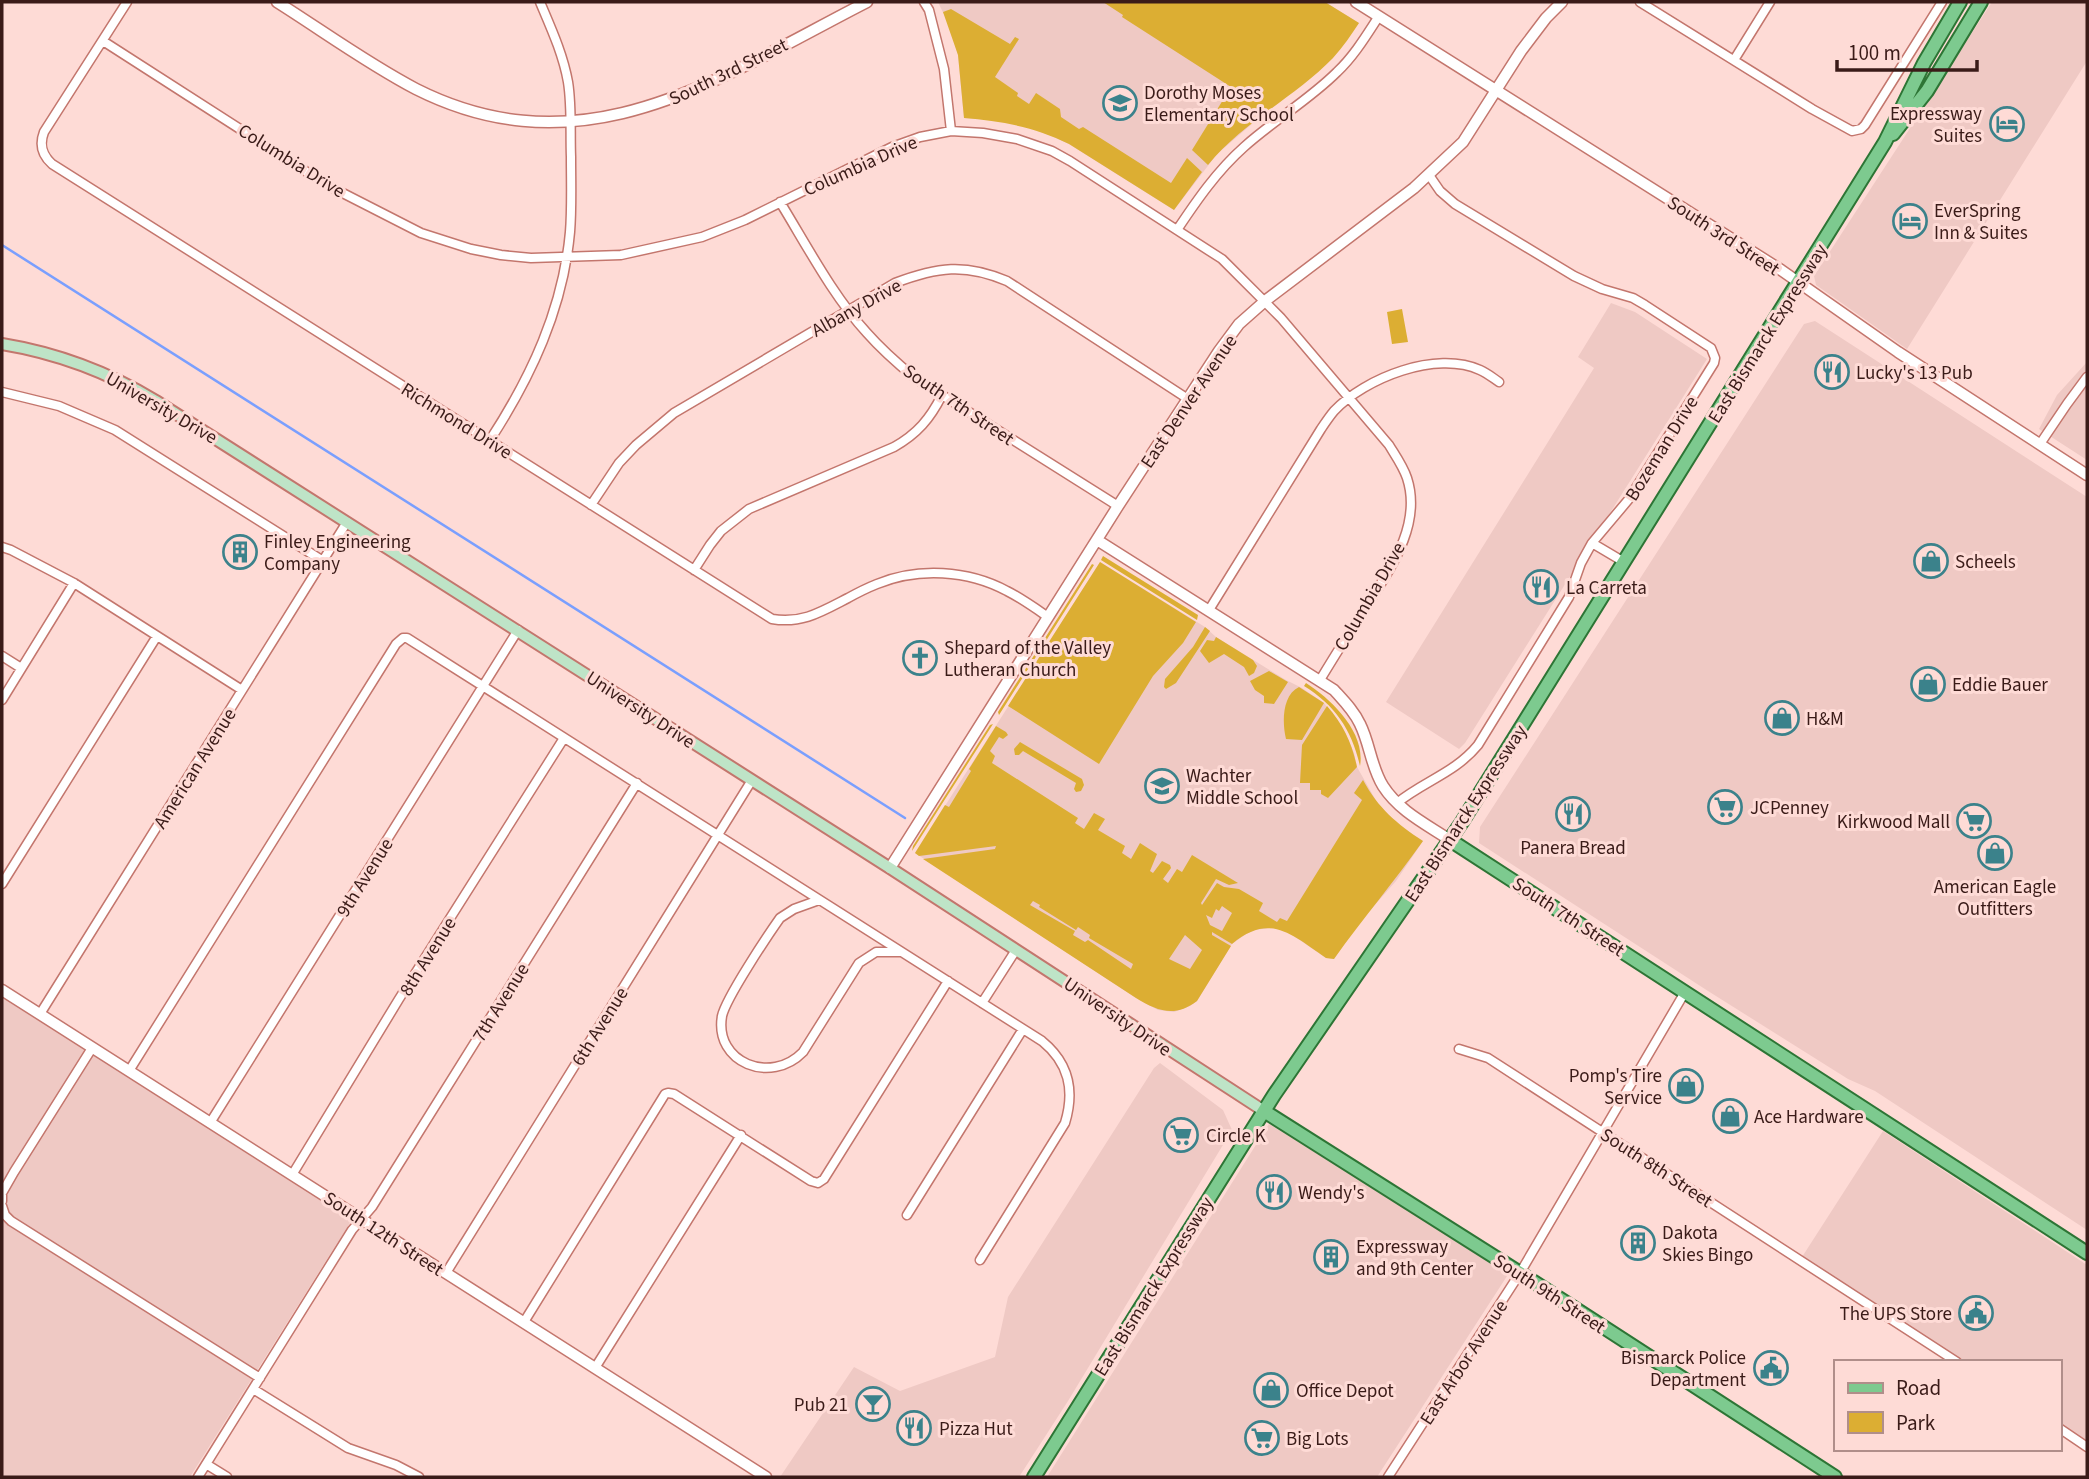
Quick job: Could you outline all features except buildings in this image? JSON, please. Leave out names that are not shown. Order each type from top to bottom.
[{"type":"main road","name":"East Bismarck Expressway","points":[[1034,1477],[1264,1111],[1450,840],[1885,142],[1918,74],[1960,2]]},
{"type":"main road","name":"East Bismarck Expressway","points":[[1885,142],[1921,100],[1981,2]]},
{"type":"main road","name":"University Drive","points":[[2,344],[33,349],[74,362],[128,384],[890,868],[1264,1111]]},
{"type":"main road","name":"South 7th Street","points":[[1450,840],[2087,1253]]},
{"type":"main road","name":"South 9th Street","points":[[1264,1111],[1835,1477]]},
{"type":"street","name":"Richmond Drive","points":[[127,2],[44,132],[41,146],[47,159],[772,619],[797,621],[885,581],[913,574],[932,573],[960,575],[987,582],[1007,591],[1048,617]]},
{"type":"street","name":"South 3rd Street","points":[[277,2],[385,71],[446,101],[478,112],[516,120],[570,121],[630,112],[704,87],[867,2]]},
{"type":"street","points":[[490,440],[535,361],[555,306],[570,231],[568,82],[564,61],[540,2]]},
{"type":"street","points":[[924,2],[929,10],[944,69],[951,131]]},
{"type":"street","name":"South 3rd Street","points":[[1356,2],[1732,240],[2087,475]]},
{"type":"street","name":"East Denver Avenue","points":[[890,868],[1118,506],[1239,324],[1429,175],[1464,142],[1521,51],[1562,2]]},
{"type":"street","points":[[1640,2],[1847,130],[1857,131],[1865,125],[1942,2]]},
{"type":"street","points":[[1734,60],[1770,2]]},
{"type":"street","points":[[1177,230],[1199,196],[1224,167],[1255,137],[1338,72],[1356,51],[1379,16]]},
{"type":"street","name":"Columbia Drive","points":[[103,41],[327,185],[421,233],[501,255],[531,258],[621,255],[702,237],[746,220],[892,147],[920,137],[951,131],[999,135],[1052,151],[1222,259],[1265,301],[1350,398],[1388,445],[1407,479],[1410,503],[1403,542],[1391,567],[1320,680]]},
{"type":"street","name":"Bozeman Drive","points":[[1397,803],[1410,792],[1434,781],[1467,758],[1478,745],[1569,597],[1581,563],[1592,543],[1629,499],[1714,363],[1714,352],[1711,348],[1645,304],[1574,276],[1455,204],[1440,191],[1429,175]]},
{"type":"street","name":"South 7th Street","points":[[780,202],[848,310],[890,356],[915,378],[1118,506]]},
{"type":"street","name":"Albany Drive","points":[[591,505],[619,463],[645,436],[674,413],[895,283],[946,268],[978,270],[1007,281],[1188,399]]},
{"type":"street","points":[[1209,610],[1321,429],[1334,411],[1350,398],[1385,377],[1423,365],[1457,364],[1479,369],[1499,382]]},
{"type":"street","points":[[2040,444],[2087,377]]},
{"type":"street","points":[[2,392],[59,406],[123,435],[323,561]]},
{"type":"street","points":[[694,570],[710,545],[735,519],[757,505],[906,440],[928,420],[942,395]]},
{"type":"street","name":"American Avenue","points":[[40,1014],[347,522]]},
{"type":"street","name":"South 7th Street","points":[[1097,540],[1320,680],[1342,699],[1360,722],[1379,778],[1397,803],[1450,840]]},
{"type":"street","points":[[1592,543],[1624,562]]},
{"type":"street","points":[[2,547],[74,583],[242,690]]},
{"type":"street","points":[[2,700],[74,583]]},
{"type":"street","name":"9th Avenue","points":[[210,1123],[518,630]]},
{"type":"street","points":[[2,884],[157,636]]},
{"type":"street","points":[[129,1071],[396,643],[403,638],[411,639],[1042,1041],[1056,1053],[1066,1069],[1069,1086],[1068,1114],[1060,1132],[980,1260]]},
{"type":"street","points":[[2,656],[21,668]]},
{"type":"street","name":"8th Avenue","points":[[292,1175],[399,999],[564,738]]},
{"type":"street","name":"6th Avenue","points":[[446,1273],[752,780]]},
{"type":"street","name":"7th Avenue","points":[[198,1477],[352,1230],[372,1207],[637,783]]},
{"type":"street","points":[[819,900],[794,909],[780,918],[724,1009],[721,1027],[723,1036],[732,1052],[744,1062],[770,1069],[792,1061],[803,1052],[859,963],[876,952],[902,953]]},
{"type":"street","points":[[982,1003],[1016,950]]},
{"type":"street","points":[[523,1322],[668,1093],[674,1094],[818,1183],[824,1179],[948,981]]},
{"type":"street","name":"South 12th Street","points":[[2,990],[766,1477]]},
{"type":"street","name":"East Arbor Avenue","points":[[1388,1477],[1520,1273],[1685,992]]},
{"type":"street","points":[[908,1216],[1023,1029]]},
{"type":"street","points":[[92,1048],[2,1194],[5,1215],[260,1378]]},
{"type":"street","name":"South 8th Street","points":[[1459,1049],[1488,1058],[1954,1360]]},
{"type":"street","points":[[595,1368],[741,1135]]},
{"type":"street","points":[[253,1389],[348,1448],[396,1465],[419,1477]]},
{"type":"street","points":[[2061,1429],[2087,1447]]},
{"type":"street","points":[[206,1464],[227,1477]]},
{"type":"shaded area","name":"Dorothy Moses Elementary School","points":[[938,2],[1325,2],[1359,23],[1332,58],[1217,154],[1174,210],[1052,136],[996,120],[964,118],[958,55],[949,25]]},
{"type":"shaded area","points":[[1992,2],[2087,2],[2087,61],[1907,349],[1816,285],[1814,276]]},
{"type":"shaded area","points":[[1611,303],[1635,312],[1707,359],[1459,749],[1386,702],[1594,368],[1578,357]]},
{"type":"shaded area","name":"Kirkwood Mall","points":[[1815,321],[2087,497],[2087,1230],[1875,1091],[1848,1079],[1479,843],[1480,827],[1804,324]]},
{"type":"shaded area","points":[[2087,362],[2087,460],[2039,429],[2057,395]]},
{"type":"shaded area","name":"Wachter Middle School","points":[[1100,562],[1324,703],[1343,728],[1357,767],[1378,804],[1399,825],[1423,841],[1396,881],[1358,924],[1334,959],[1326,958],[1285,930],[1275,927],[1255,930],[1232,944],[1197,1001],[1174,1012],[1158,1010],[915,853]]},
{"type":"shaded area","points":[[2,997],[353,1218],[190,1477],[2,1475]]},
{"type":"shaded area","points":[[1160,1063],[1223,1110],[1232,1130],[1019,1477],[780,1477],[854,1367],[900,1391],[995,1357],[1008,1297],[1154,1068]]},
{"type":"shaded area","points":[[1269,1124],[1509,1273],[1377,1477],[1047,1477]]},
{"type":"shaded area","points":[[1883,1131],[2087,1265],[2087,1443],[2061,1424],[2061,1360],[1962,1360],[1802,1257]]},
{"type":"green space","points":[[1103,2],[1325,2],[1359,23],[1337,54],[1318,72],[1237,136],[1208,165],[1192,150],[1231,87]]},
{"type":"green space","points":[[951,9],[1010,44],[1015,37],[1019,39],[995,77],[1029,104],[1036,93],[1060,109],[1061,117],[1079,129],[1083,127],[1171,183],[1187,158],[1202,172],[1174,210],[1056,138],[1018,126],[964,118],[958,55],[943,12]]},
{"type":"green space","points":[[1402,309],[1408,342],[1392,344],[1387,312]]},
{"type":"green space","points":[[1103,556],[1198,615],[1197,620],[1101,560]]},
{"type":"green space","points":[[1100,562],[1196,622],[1183,643],[1153,676],[1099,764],[1008,706]]},
{"type":"green space","points":[[1092,564],[1094,565],[999,715],[998,712]]},
{"type":"green space","points":[[1205,627],[1210,631],[1176,683],[1166,689],[1165,679],[1193,647]]},
{"type":"green space","points":[[1216,637],[1253,660],[1257,666],[1254,673],[1249,676],[1244,667],[1224,654],[1209,663],[1200,651],[1207,640],[1214,641]]},
{"type":"green space","points":[[1269,671],[1288,682],[1274,704],[1264,703],[1264,696],[1255,690],[1250,681]]},
{"type":"green space","points":[[1306,683],[1326,698],[1345,718],[1358,741],[1360,766],[1357,753],[1341,720],[1325,701],[1304,686]]},
{"type":"green space","points":[[1299,687],[1324,703],[1302,740],[1286,739],[1286,703],[1293,691]]},
{"type":"green space","points":[[1327,706],[1346,734],[1357,767],[1328,798],[1321,794],[1321,790],[1310,790],[1310,783],[1300,783],[1302,745]]},
{"type":"green space","points":[[993,724],[912,851],[990,725]]},
{"type":"green space","points":[[996,726],[1008,735],[1003,739],[999,737],[990,751],[995,756],[992,763],[1078,818],[1075,823],[1084,829],[1094,813],[1105,819],[1098,830],[1125,846],[1122,853],[1131,859],[1140,843],[1157,854],[1150,871],[1153,873],[1162,861],[1170,865],[1171,868],[1163,879],[1168,883],[1177,869],[1182,872],[1192,855],[1238,883],[1229,885],[1216,879],[1202,905],[1217,883],[1239,889],[1263,903],[1259,911],[1277,922],[1280,918],[1287,921],[1362,800],[1354,793],[1363,780],[1389,815],[1423,841],[1334,959],[1326,958],[1280,930],[1258,929],[1232,944],[1212,932],[1212,935],[1231,946],[1197,1001],[1181,1010],[1166,1011],[1136,998],[923,859],[995,849],[996,846],[919,856],[915,853],[945,805],[949,807],[971,771],[969,769]],"holes":[[[1033,901],[1076,930],[1078,927],[1090,935],[1089,938],[1133,964],[1131,969],[1088,940],[1085,942],[1073,935],[1075,931],[1030,905]],[[1222,906],[1232,913],[1222,931],[1210,925],[1206,915],[1212,918],[1216,909],[1219,911]],[[1185,935],[1202,950],[1190,969],[1169,959]]]},
{"type":"green space","points":[[1020,742],[1082,779],[1084,785],[1081,791],[1076,792],[1074,789],[1076,783],[1023,751],[1015,755],[1014,749]]},
{"type":"waterway","points":[[2,245],[905,818]]},
{"type":"place","name":"Dorothy Moses Elementary School","points":[[1120,103]]},
{"type":"place","name":"Expressway Suites","points":[[2007,124]]},
{"type":"place","name":"EverSpring Inn & Suites","points":[[1910,221]]},
{"type":"place","name":"Lucky's 13 Pub","points":[[1832,372]]},
{"type":"place","name":"Finley Engineering Company","points":[[240,552]]},
{"type":"place","name":"Scheels","points":[[1931,561]]},
{"type":"place","name":"La Carreta","points":[[1541,587]]},
{"type":"place","name":"Shepard of the Valley Lutheran Church","points":[[920,658]]},
{"type":"place","name":"Eddie Bauer","points":[[1928,684]]},
{"type":"place","name":"H&M","points":[[1782,718]]},
{"type":"place","name":"Wachter Middle School","points":[[1162,786]]},
{"type":"place","name":"JCPenney","points":[[1725,807]]},
{"type":"place","name":"Panera Bread","points":[[1573,814]]},
{"type":"place","name":"Kirkwood Mall","points":[[1974,821]]},
{"type":"place","name":"American Eagle Outfitters","points":[[1995,853]]},
{"type":"place","name":"Pomp's Tire Service","points":[[1686,1086]]},
{"type":"place","name":"Ace Hardware","points":[[1730,1116]]},
{"type":"place","name":"Circle K","points":[[1181,1135]]},
{"type":"place","name":"Wendy's","points":[[1274,1192]]},
{"type":"place","name":"Dakota Skies Bingo","points":[[1638,1243]]},
{"type":"place","name":"Expressway and 9th Center","points":[[1331,1257]]},
{"type":"place","name":"The UPS Store","points":[[1976,1313]]},
{"type":"place","name":"Bismarck Police Department","points":[[1771,1368]]},
{"type":"place","name":"Office Depot","points":[[1271,1390]]},
{"type":"place","name":"Pub 21","points":[[873,1404]]},
{"type":"place","name":"Pizza Hut","points":[[914,1428]]},
{"type":"place","name":"Big Lots","points":[[1262,1438]]}]
